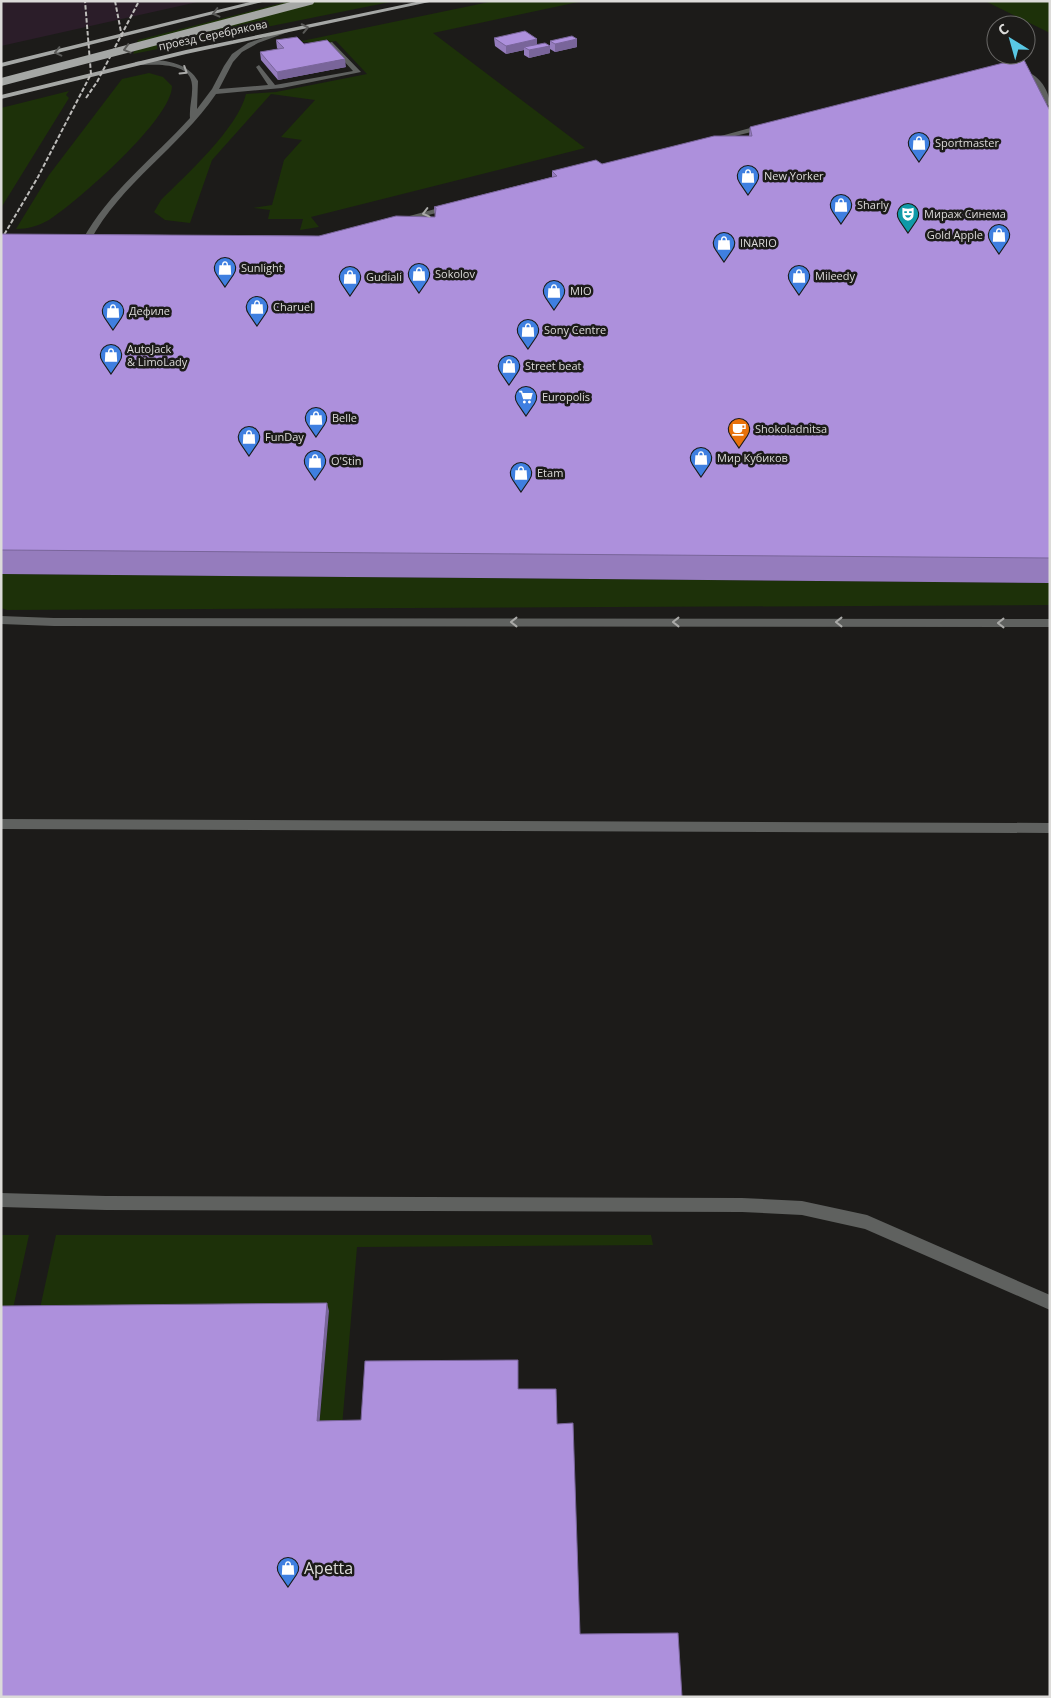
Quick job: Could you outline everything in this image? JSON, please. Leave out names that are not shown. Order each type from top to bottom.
[{"type":"main road","name":"проезд Серебрякова","points":[[1,65],[263,1]]},
{"type":"main road","points":[[1,82],[310,1]]},
{"type":"main road","name":"проезд Серебрякова","points":[[1,97],[138,63],[431,1]]},
{"type":"street","points":[[388,11],[421,1]]},
{"type":"street","points":[[80,242],[102,211],[175,139],[214,92],[225,67],[241,50],[285,32]]},
{"type":"street","points":[[214,92],[273,87],[358,72],[332,44],[307,48]]},
{"type":"street","points":[[138,63],[163,63],[180,67],[191,74],[196,82],[193,116]]},
{"type":"street","points":[[259,67],[273,87]]},
{"type":"street","points":[[1014,68],[1037,80],[1050,104]]},
{"type":"street","points":[[697,144],[777,123]]},
{"type":"street","points":[[388,222],[462,204]]},
{"type":"street","points":[[80,242],[96,241]]},
{"type":"street","points":[[80,242],[91,257]]},
{"type":"street","points":[[1,620],[54,622],[1050,623]]},
{"type":"street","points":[[1,824],[1050,828]]},
{"type":"street","points":[[1,1200],[106,1203],[742,1205],[802,1208],[867,1222],[1050,1303]]},
{"type":"shaded area","points":[[1,1],[202,1],[1,46]]},
{"type":"green space","points":[[290,1],[395,1],[133,54],[138,40]]},
{"type":"green space","points":[[494,1],[583,1],[433,33],[585,148],[311,217],[319,227],[300,230],[303,219],[268,219],[270,210],[253,208],[272,205],[284,160],[302,140],[281,137],[315,100],[271,94],[212,160],[190,223],[165,220],[154,212],[161,200],[222,136],[241,107],[246,94],[276,92],[367,74],[336,41],[312,45],[308,42],[297,42]]},
{"type":"green space","points":[[985,1],[1050,1],[1050,33],[1036,26],[1036,15],[1013,15]]},
{"type":"green space","points":[[149,73],[163,77],[172,86],[168,100],[141,138],[101,178],[63,210],[41,224],[29,228],[16,229],[49,175],[122,79]]},
{"type":"green space","points":[[69,91],[66,95],[69,98],[1,208],[1,108]]},
{"type":"green space","points":[[1,574],[1050,583],[1050,605],[7,610],[1,608]]},
{"type":"green space","points":[[1,1235],[29,1235],[12,1313],[1,1313]]},
{"type":"green space","points":[[56,1235],[651,1235],[653,1245],[357,1247],[342,1427],[319,1428],[329,1311],[39,1313]]},
{"type":"building","points":[[525,31],[537,39],[506,46],[494,38]]},
{"type":"building","points":[[572,36],[577,39],[555,44],[550,41]]},
{"type":"building","points":[[297,37],[304,44],[327,40],[345,59],[277,72],[260,52],[284,48],[276,40]]},
{"type":"building","points":[[545,43],[550,46],[529,50],[524,47]]},
{"type":"building","name":"Europolis","points":[[995,65],[1027,65],[1050,111],[1050,558],[1,550],[1,234],[319,236],[396,216],[435,217],[436,208],[434,207],[557,176],[552,171],[596,160],[602,164],[714,136],[752,136],[750,127]]},
{"type":"building","points":[[327,1303],[317,1421],[361,1420],[365,1361],[518,1360],[518,1389],[556,1389],[557,1424],[573,1423],[580,1634],[678,1633],[682,1697],[1,1697],[1,1306]]},
{"type":"railway","points":[[1,240],[38,177],[91,74],[85,1]]},
{"type":"railway","points":[[115,1],[122,35]]},
{"type":"railway","points":[[122,35],[139,1]]},
{"type":"railway","points":[[86,98],[97,82],[122,35]]},
{"type":"place","name":"Sportmaster","points":[[919,162]]},
{"type":"place","name":"New Yorker","points":[[748,195]]},
{"type":"place","name":"Sharly","points":[[841,224]]},
{"type":"place","name":"Мираж Синема","points":[[908,233]]},
{"type":"place","name":"Gold Apple","points":[[999,254]]},
{"type":"place","name":"INARIO","points":[[724,262]]},
{"type":"place","name":"Sunlight","points":[[225,287]]},
{"type":"place","name":"Sokolov","points":[[419,293]]},
{"type":"place","name":"Mileedy","points":[[799,295]]},
{"type":"place","name":"Gudiali","points":[[350,296]]},
{"type":"place","name":"MIO","points":[[554,310]]},
{"type":"place","name":"Charuel","points":[[257,326]]},
{"type":"place","name":"Дефиле","points":[[113,330]]},
{"type":"place","name":"Sony Centre","points":[[528,349]]},
{"type":"place","name":"AutoJack & LimoLady","points":[[111,374]]},
{"type":"place","name":"Street beat","points":[[509,385]]},
{"type":"place","name":"Europolis","points":[[526,416]]},
{"type":"place","name":"Belle","points":[[316,437]]},
{"type":"place","name":"Shokoladnitsa","points":[[739,448]]},
{"type":"place","name":"FunDay","points":[[249,456]]},
{"type":"place","name":"Мир Кубиков","points":[[701,477]]},
{"type":"place","name":"O'Stin","points":[[315,480]]},
{"type":"place","name":"Etam","points":[[521,492]]},
{"type":"place","name":"Apetta","points":[[288,1587]]}]
